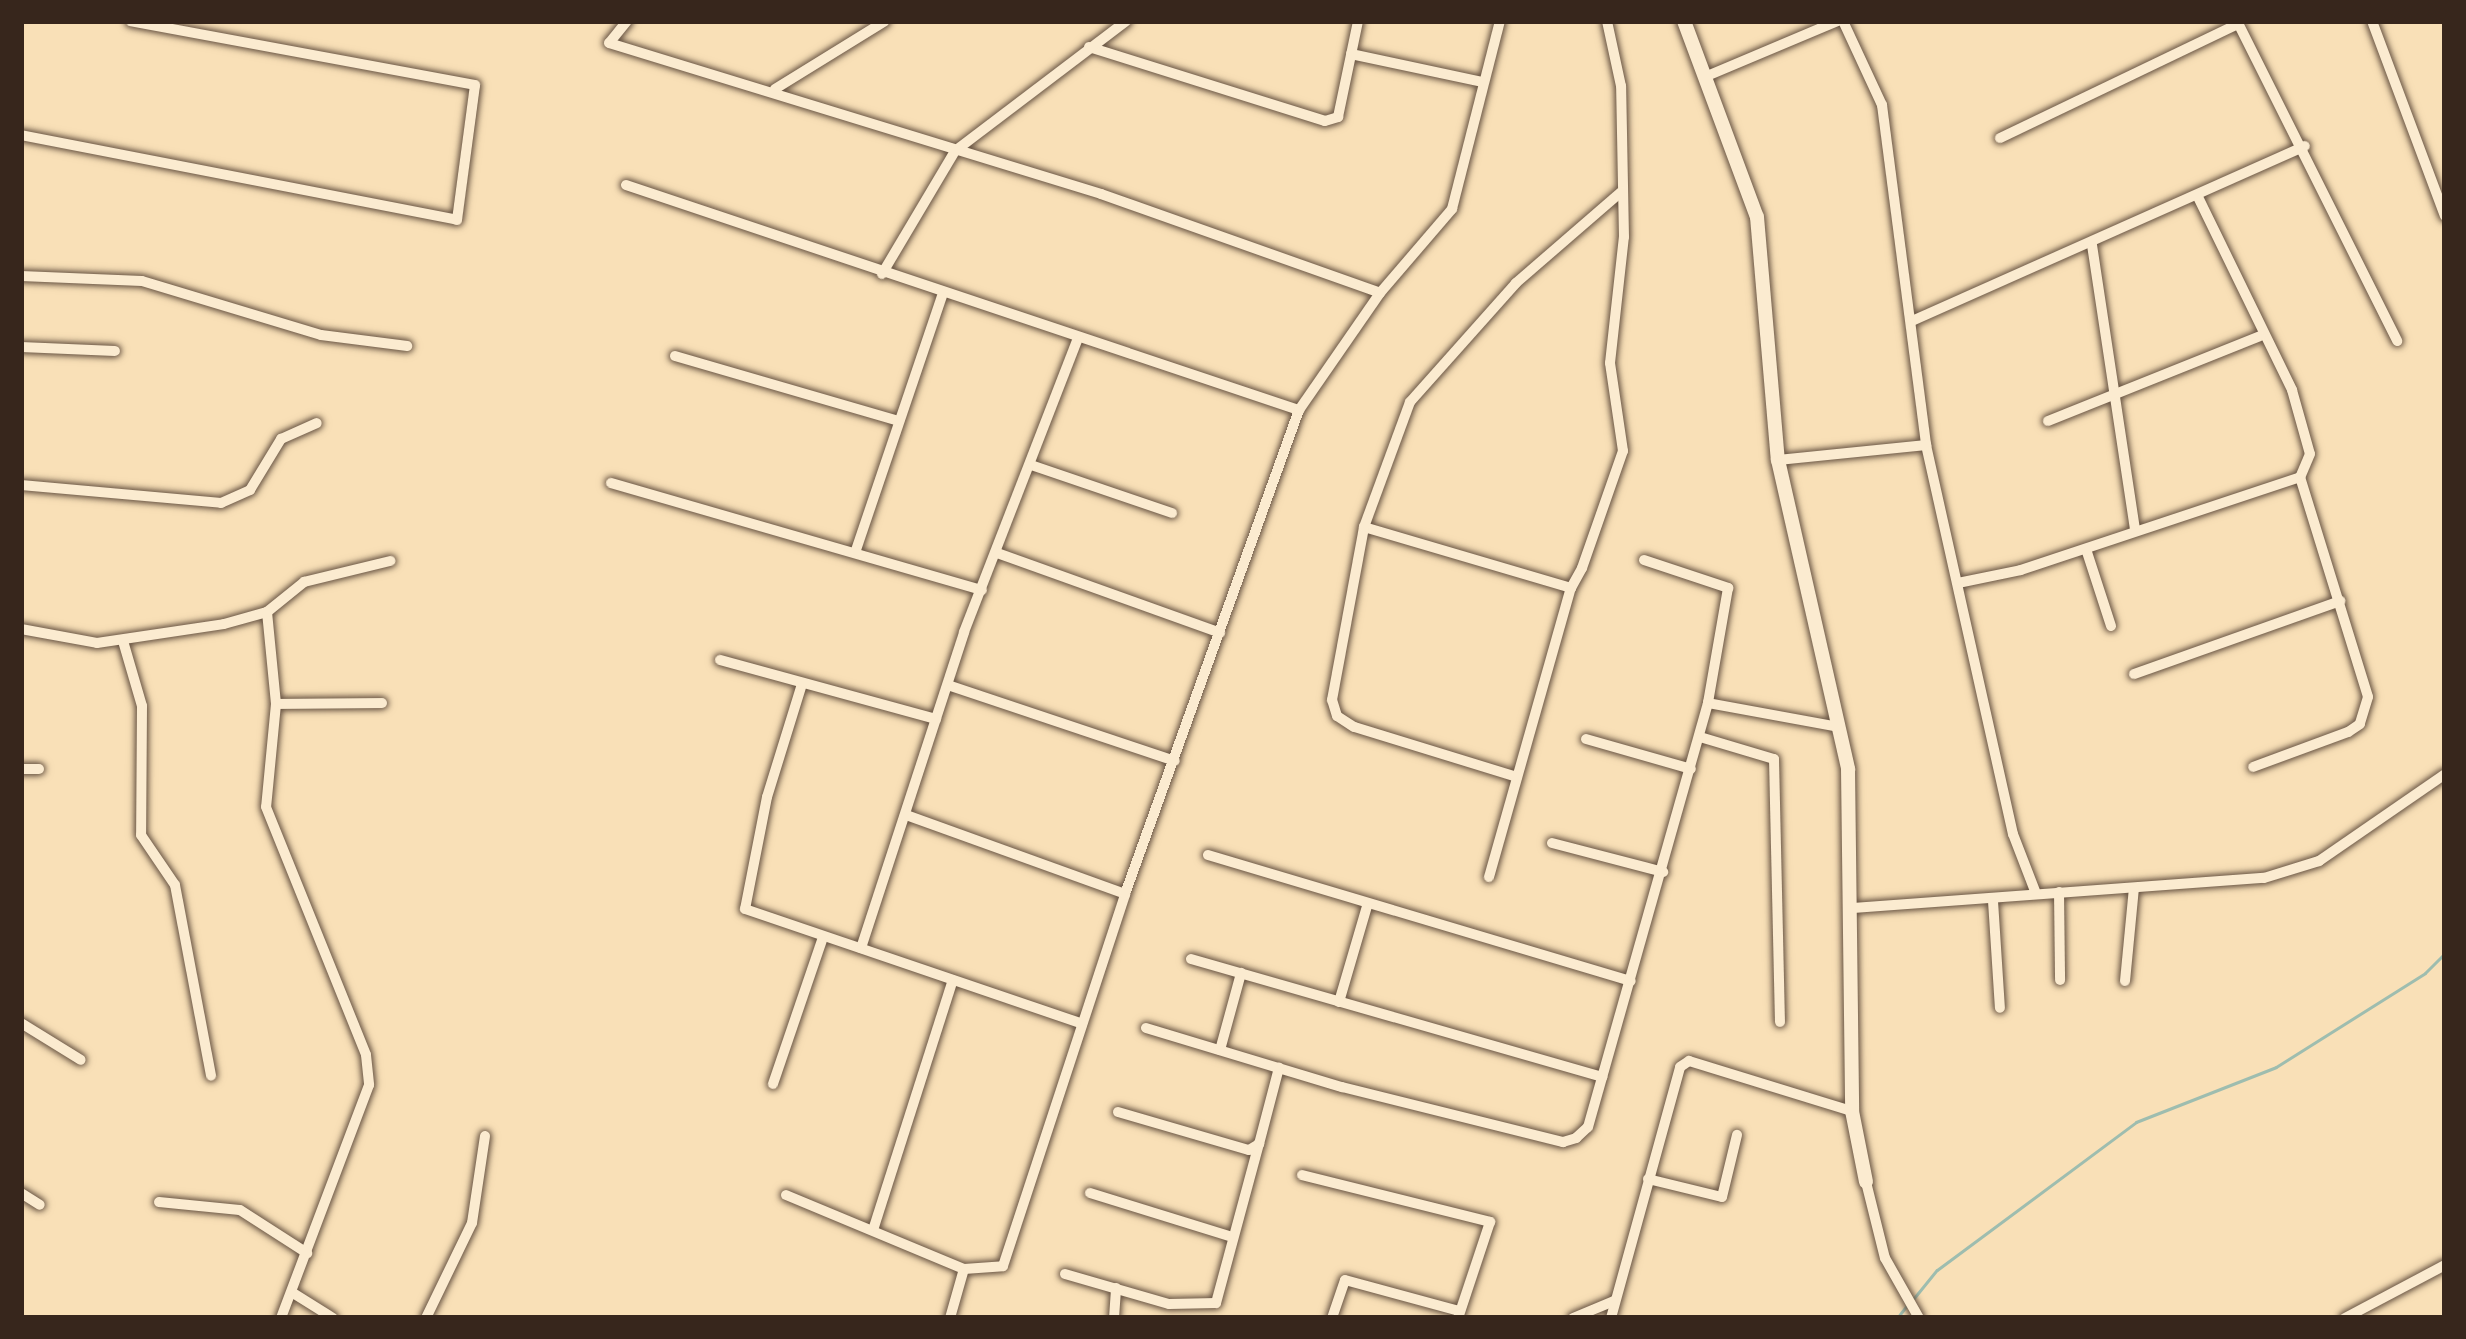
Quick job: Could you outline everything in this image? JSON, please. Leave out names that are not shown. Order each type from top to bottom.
[{"type":"street","points":[[21,135],[457,220],[475,85],[131,21]]},
{"type":"street","points":[[627,21],[609,43],[775,89],[1380,293]]},
{"type":"street","points":[[775,89],[885,21]]},
{"type":"street","points":[[882,274],[955,151],[1126,21]]},
{"type":"street","points":[[1089,46],[1325,121],[1338,117],[1358,21]]},
{"type":"street","points":[[786,1195],[874,1227],[964,1269],[1003,1267],[1125,894],[1299,410],[1380,293],[1452,209],[1500,21]]},
{"type":"street","points":[[1489,877],[1571,588],[1623,452],[1610,363],[1621,192],[1621,86],[1607,21]]},
{"type":"street","points":[[1684,21],[1757,217],[1778,460],[1852,802],[1852,1112],[1892,1277],[1919,1318]]},
{"type":"street","points":[[1707,76],[1841,21],[1882,104],[1926,445],[2013,834],[2036,891]]},
{"type":"street","points":[[2372,21],[2445,216]]},
{"type":"street","points":[[2000,138],[2237,22],[2305,146],[2397,341]]},
{"type":"street","points":[[1351,54],[1483,82]]},
{"type":"street","points":[[1912,321],[2305,146]]},
{"type":"street","points":[[626,184],[882,274],[1299,410]]},
{"type":"street","points":[[1517,777],[1337,716],[1332,700],[1364,527],[1410,402],[1516,283],[1621,192]]},
{"type":"street","points":[[2198,197],[2260,336],[2292,390],[2310,454],[2300,477],[2368,697],[2360,724],[2253,766]]},
{"type":"street","points":[[2092,244],[2135,529]]},
{"type":"street","points":[[21,277],[142,281],[321,335],[406,346]]},
{"type":"street","points":[[856,550],[943,293]]},
{"type":"street","points":[[2048,421],[2260,336]]},
{"type":"street","points":[[861,948],[948,685],[1078,338]]},
{"type":"street","points":[[21,347],[115,351]]},
{"type":"street","points":[[675,356],[899,421]]},
{"type":"street","points":[[21,484],[221,503],[250,490],[280,439],[317,423]]},
{"type":"street","points":[[1778,460],[1926,445]]},
{"type":"street","points":[[1031,466],[1172,513]]},
{"type":"street","points":[[1958,583],[2086,549],[2300,477]]},
{"type":"street","points":[[611,483],[982,590]]},
{"type":"street","points":[[1364,527],[1571,588]]},
{"type":"street","points":[[2086,549],[2111,626]]},
{"type":"street","points":[[997,553],[1220,633]]},
{"type":"street","points":[[1146,1028],[1563,1142],[1588,1126],[1700,737],[1728,588],[1644,560]]},
{"type":"street","points":[[21,629],[123,641],[267,612],[304,582],[390,561]]},
{"type":"street","points":[[2134,674],[2341,601]]},
{"type":"street","points":[[267,612],[276,704],[266,807],[338,999],[367,1055],[369,1085],[281,1318]]},
{"type":"street","points":[[123,641],[142,706],[141,835],[175,885],[212,1076]]},
{"type":"street","points":[[720,660],[936,719]]},
{"type":"street","points":[[802,684],[743,900],[754,915],[1082,1024]]},
{"type":"street","points":[[948,685],[1175,761]]},
{"type":"street","points":[[1708,703],[1839,727]]},
{"type":"street","points":[[276,704],[382,704]]},
{"type":"street","points":[[1700,737],[1774,759],[1780,1022]]},
{"type":"street","points":[[1586,739],[1691,769]]},
{"type":"street","points":[[21,769],[39,769]]},
{"type":"street","points":[[1853,908],[1993,901],[2036,891],[2206,886],[2319,861],[2445,773]]},
{"type":"street","points":[[906,815],[1125,894]]},
{"type":"street","points":[[1552,842],[1663,872]]},
{"type":"street","points":[[1208,855],[1631,981]]},
{"type":"street","points":[[2125,980],[2134,887]]},
{"type":"street","points":[[2059,892],[2060,980]]},
{"type":"street","points":[[1993,901],[2000,1008]]},
{"type":"street","points":[[1339,1002],[1368,903]]},
{"type":"street","points":[[773,1084],[823,937]]},
{"type":"street","points":[[1191,959],[1603,1077]]},
{"type":"street","points":[[1220,1050],[1241,973]]},
{"type":"street","points":[[874,1227],[953,980]]},
{"type":"street","points":[[21,1023],[81,1060]]},
{"type":"street","points":[[1611,1318],[1676,1078],[1689,1061],[1852,1112]]},
{"type":"street","points":[[1065,1274],[1169,1304],[1216,1303],[1279,1068]]},
{"type":"street","points":[[1118,1112],[1234,1149],[1259,1144]]},
{"type":"street","points":[[1648,1178],[1723,1197],[1737,1135]]},
{"type":"street","points":[[426,1318],[472,1223],[484,1136]]},
{"type":"street","points":[[1302,1175],[1490,1222],[1459,1314],[1345,1280],[1332,1318]]},
{"type":"street","points":[[1090,1192],[1232,1237]]},
{"type":"street","points":[[21,1193],[40,1205]]},
{"type":"street","points":[[159,1202],[240,1210],[307,1253]]},
{"type":"street","points":[[2345,1318],[2445,1265]]},
{"type":"street","points":[[950,1318],[964,1269]]},
{"type":"street","points":[[1114,1318],[1116,1288]]},
{"type":"street","points":[[293,1293],[333,1318]]},
{"type":"street","points":[[1574,1318],[1614,1301]]},
{"type":"waterway","points":[[1914,1298],[1937,1270],[2136,1122],[2276,1067],[2425,973],[2445,953]]},
{"type":"waterway","points":[[1897,1318],[1907,1305]]}]
